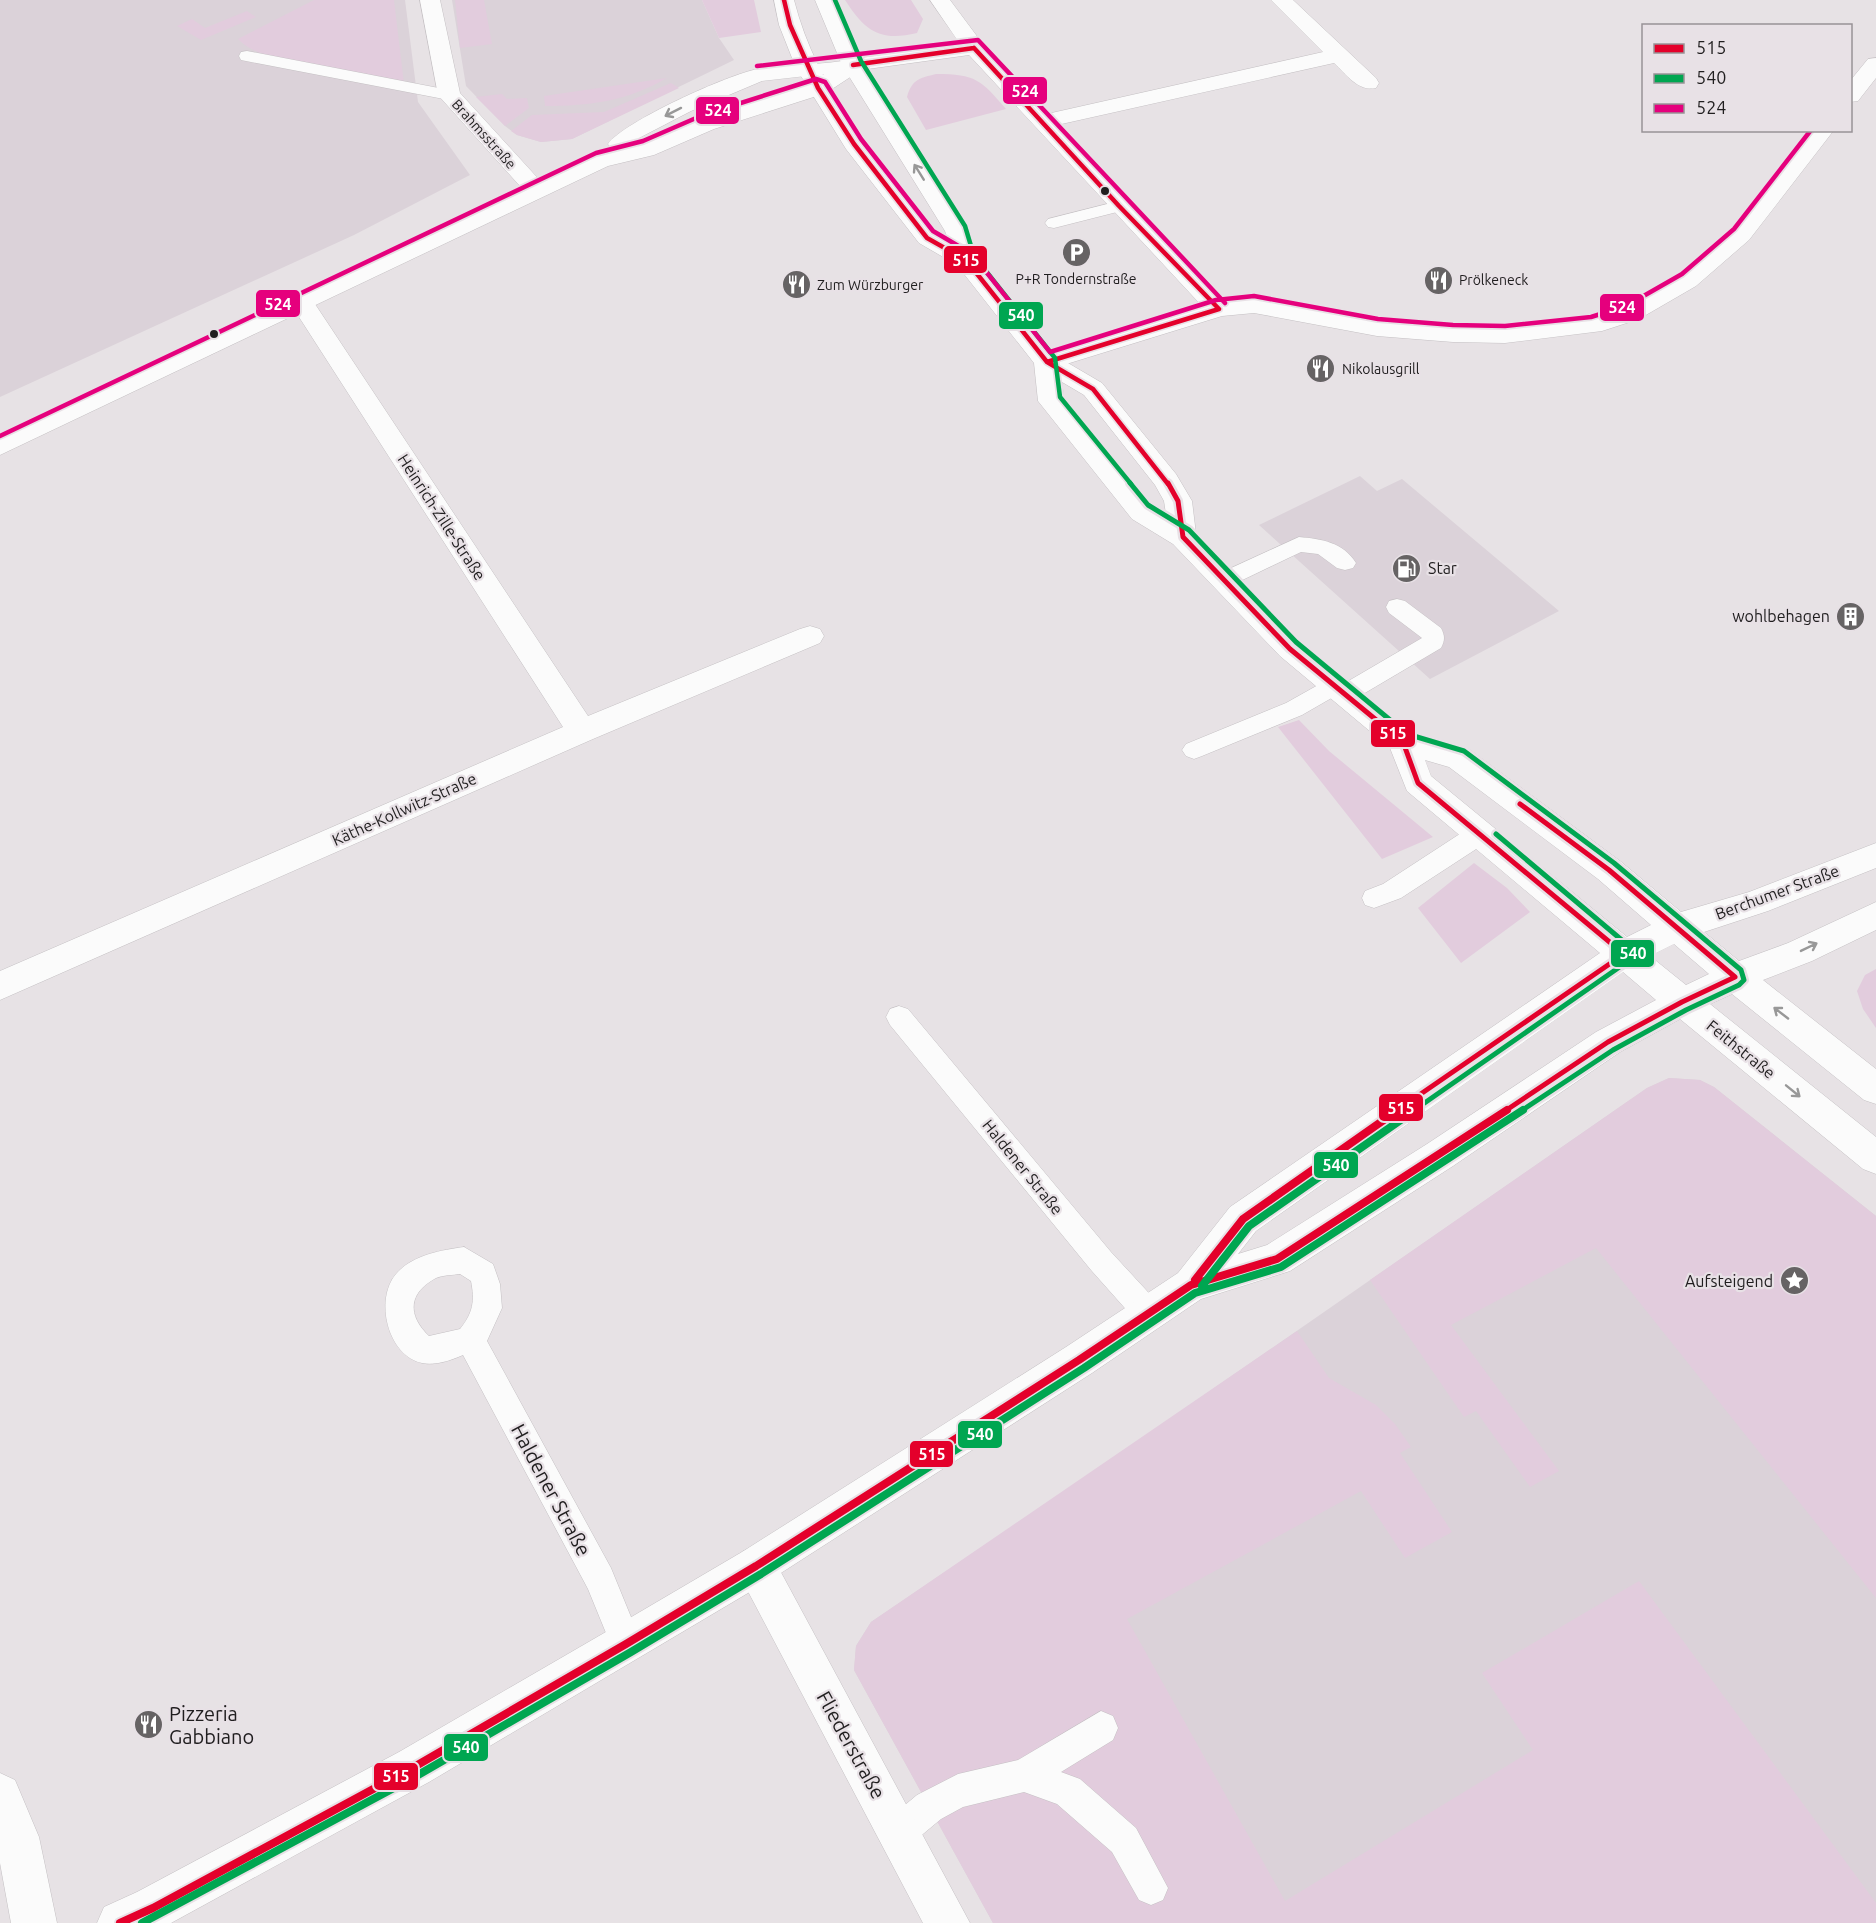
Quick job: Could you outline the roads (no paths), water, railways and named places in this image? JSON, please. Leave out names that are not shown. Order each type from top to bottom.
[{"type":"street","name":"Brahmsstraße","points":[[430,0],[448,95],[536,190]]},
{"type":"street","points":[[784,0],[790,25],[812,78],[854,144],[927,238],[966,260]]},
{"type":"street","points":[[825,0],[853,64],[957,231],[966,260],[1047,362],[1093,389],[1166,480],[1178,501],[1183,537]]},
{"type":"street","points":[[940,0],[974,48],[1119,206],[1219,309]]},
{"type":"street","points":[[1281,0],[1368,83]]},
{"type":"street","points":[[0,446],[600,161],[646,150],[812,78],[853,64],[974,48]]},
{"type":"street","points":[[1042,122],[1339,55]]},
{"type":"street","points":[[1852,95],[1876,64]]},
{"type":"street","points":[[600,161],[631,133],[683,106],[758,75],[812,78]]},
{"type":"street","points":[[1047,362],[1219,309],[1254,305],[1377,328],[1453,334],[1505,335],[1593,326],[1630,314],[1696,273],[1741,235],[1821,132]]},
{"type":"street","name":"Heinrich-Zille-Straße","points":[[302,303],[582,731]]},
{"type":"street","points":[[1047,362],[1051,401],[1142,512],[1183,537],[1290,649],[1403,742],[1459,758],[1609,870],[1735,977],[1876,1089]]},
{"type":"street","name":"Käthe-Kollwitz-Straße","points":[[0,986],[582,731],[810,636]]},
{"type":"street","name":"Feithstraße","points":[[1403,742],[1418,783],[1682,1002],[1876,1158]]},
{"type":"street","name":"Berchumer Straße","points":[[1624,954],[1677,927],[1757,902],[1876,855]]},
{"type":"street","points":[[1191,1285],[1277,1259],[1440,1155],[1608,1042],[1682,1002],[1735,977],[1800,952],[1876,915]]},
{"type":"street","points":[[120,1923],[153,1908],[414,1767],[626,1644],[756,1566],[1149,1314],[1191,1285],[1243,1219],[1563,994],[1624,954]]},
{"type":"street","name":"Fliederstraße","points":[[756,1566],[947,1923]]},
{"type":"street","points":[[0,1795],[17,1838],[34,1923]]},
{"type":"lane","points":[[247,56],[448,95]]},
{"type":"lane","points":[[1054,223],[1119,206]]},
{"type":"lane","points":[[1224,579],[1299,544],[1324,547],[1345,562]]},
{"type":"lane","points":[[1194,750],[1340,690],[1433,642],[1433,634],[1397,608]]},
{"type":"lane","points":[[1374,898],[1392,891],[1481,833]]},
{"type":"lane","name":"Haldener Straße","points":[[899,1017],[1101,1261],[1149,1314]]},
{"type":"lane","name":"Haldener Straße","points":[[470,1339],[600,1579],[626,1644]]},
{"type":"lane","points":[[899,1832],[929,1806],[958,1791],[1024,1775],[1101,1728]]},
{"type":"lane","points":[[1024,1775],[1068,1791],[1124,1840],[1151,1888]]},
{"type":"place","name":"P+R Tondernstraße","points":[[1076,252]]},
{"type":"place","name":"Prölkeneck","points":[[1438,280]]},
{"type":"place","name":"Zum Würzburger","points":[[796,285]]},
{"type":"place","name":"Nikolausgrill","points":[[1321,369]]},
{"type":"place","name":"Star","points":[[1407,568]]},
{"type":"place","name":"wohlbehagen","points":[[1851,616]]},
{"type":"place","name":"Aufsteigend","points":[[1794,1281]]},
{"type":"place","name":"Pizzeria Gabbiano","points":[[148,1725]]}]
